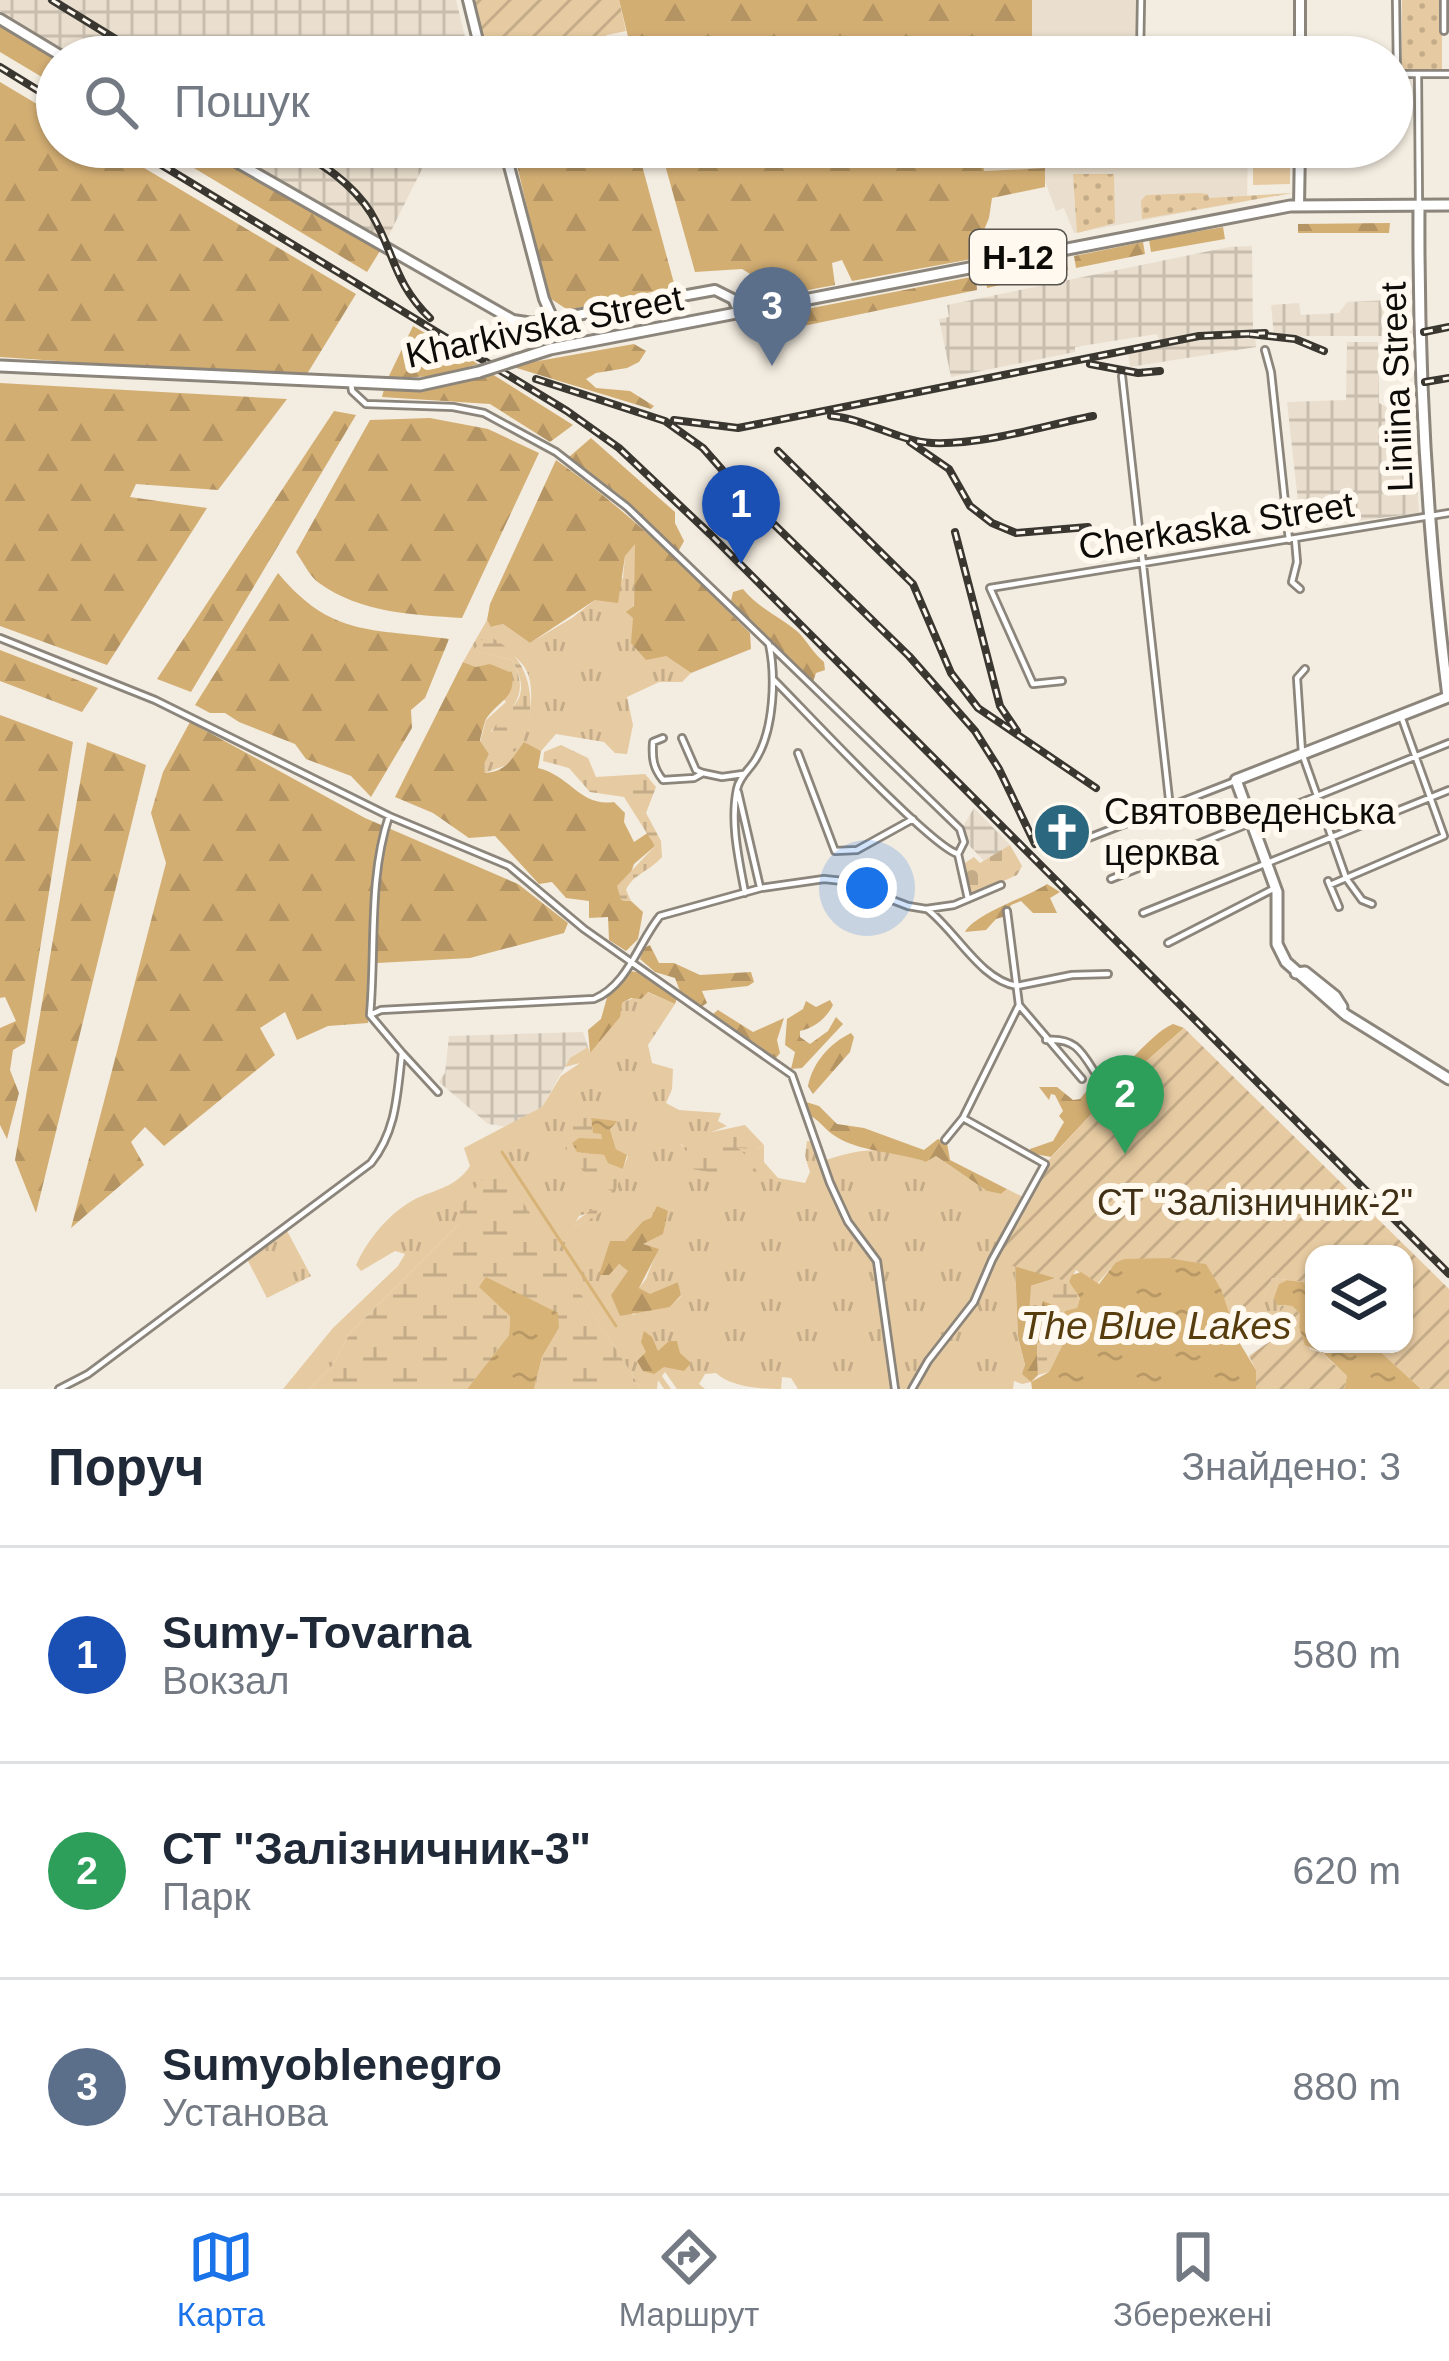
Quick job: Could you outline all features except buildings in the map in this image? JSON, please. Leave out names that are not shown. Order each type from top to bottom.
[{"type":"main road","name":"Kharkivska Street","points":[[0,366],[420,385],[550,349],[1111,238],[1299,206],[1449,205]]},
{"type":"main road","name":"Liniina Street","points":[[1419,206],[1419,333],[1428,520],[1448,697]]},
{"type":"main road","points":[[1448,697],[1236,780],[1276,888],[1277,944],[1296,973],[1346,1015],[1449,1078]]},
{"type":"street","points":[[468,0],[477,36]]},
{"type":"street","points":[[1140,36],[1141,0]]},
{"type":"street","points":[[1300,0],[1300,36]]},
{"type":"street","points":[[1395,36],[1396,0]]},
{"type":"street","points":[[1444,0],[1444,31]]},
{"type":"street","points":[[0,19],[36,41]]},
{"type":"street","points":[[1413,74],[1449,74]]},
{"type":"street","name":"Liniina Street","points":[[1418,74],[1419,206]]},
{"type":"street","points":[[247,168],[513,320],[553,319],[716,290],[733,299],[740,314]]},
{"type":"street","points":[[510,168],[553,319]]},
{"type":"street","points":[[1299,206],[1300,168]]},
{"type":"street","points":[[1265,350],[1297,562],[1292,582],[1300,589]]},
{"type":"street","points":[[1122,376],[1170,808]]},
{"type":"street","points":[[351,383],[352,391],[367,404],[453,406],[484,413],[556,452],[627,507],[960,829],[964,842],[958,854],[968,898]]},
{"type":"street","name":"Cherkaska Street","points":[[1062,680],[1034,684],[990,588],[1449,513]]},
{"type":"street","points":[[0,638],[155,700],[389,816],[509,866],[584,928],[792,1076],[830,1183],[848,1222],[877,1261],[895,1389]]},
{"type":"street","points":[[745,893],[734,809],[737,787],[764,740],[772,678],[770,644]]},
{"type":"street","points":[[1305,669],[1297,679],[1302,753],[1346,878],[1362,900],[1372,904]]},
{"type":"street","points":[[772,678],[913,819],[949,852],[958,854]]},
{"type":"street","points":[[1339,907],[1329,883],[1442,838],[1445,832],[1400,714]]},
{"type":"street","points":[[663,738],[653,742],[652,753],[654,770],[663,780],[703,773]]},
{"type":"street","points":[[682,738],[696,770],[722,777],[743,774]]},
{"type":"street","points":[[1111,879],[1449,743]]},
{"type":"street","points":[[798,753],[835,850],[857,850],[913,819]]},
{"type":"street","points":[[1078,842],[1236,780]]},
{"type":"street","points":[[737,787],[761,888]]},
{"type":"street","points":[[1143,913],[1449,790]]},
{"type":"street","points":[[389,816],[370,943],[376,966],[370,1015],[438,1092]]},
{"type":"street","points":[[370,1015],[380,1010],[594,999],[604,995],[632,962],[660,916],[761,888],[824,879],[843,881],[926,909],[1001,885]]},
{"type":"street","points":[[1168,943],[1276,888]]},
{"type":"street","points":[[926,909],[1017,995]]},
{"type":"street","points":[[1007,911],[1019,1005],[1082,1079]]},
{"type":"street","points":[[1008,985],[1108,974]]},
{"type":"street","points":[[945,1140],[963,1118],[1019,1005]]},
{"type":"street","points":[[1046,1040],[1064,1038],[1074,1044],[1099,1079]]},
{"type":"street","points":[[59,1389],[88,1373],[371,1163],[387,1143],[393,1125],[402,1053]]},
{"type":"street","points":[[912,1389],[974,1302],[1046,1164],[963,1118]]},
{"type":"shaded area","points":[[0,0],[456,0],[465,36],[41,36],[0,11]]},
{"type":"shaded area","points":[[1032,0],[1138,0],[1137,36],[1032,36]]},
{"type":"shaded area","points":[[260,168],[422,168],[388,237],[378,240]]},
{"type":"shaded area","points":[[983,168],[1045,168],[983,171]]},
{"type":"shaded area","points":[[1045,168],[1248,168],[1247,201],[1074,233],[1064,208],[1056,211]]},
{"type":"shaded area","points":[[1252,246],[1253,331],[1159,340],[1157,334],[1075,347],[1075,352],[951,377],[939,319],[949,317],[947,305]]},
{"type":"shaded area","points":[[1393,300],[1397,325],[1402,325],[1402,331],[1412,331],[1412,336],[1274,336],[1271,305],[1299,303],[1301,315],[1339,313],[1347,302]]},
{"type":"shaded area","points":[[1255,338],[1256,347],[1130,367],[1128,352],[1198,339]]},
{"type":"shaded area","points":[[1347,342],[1378,342],[1379,403],[1388,408],[1413,407],[1419,513],[1301,528],[1287,402],[1346,400]]},
{"type":"shaded area","points":[[974,808],[1010,845],[984,861],[966,842],[962,828]]},
{"type":"shaded area","points":[[583,1032],[588,1047],[570,1058],[542,1107],[509,1127],[488,1124],[439,1082],[445,1073],[449,1036]]},
{"type":"green space","points":[[471,0],[619,0],[626,31],[606,36],[481,36]]},
{"type":"green space","points":[[619,0],[1032,0],[1032,36],[628,36]]},
{"type":"green space","points":[[1402,0],[1442,0],[1442,69],[1413,69],[1413,36],[1402,36]]},
{"type":"green space","points":[[0,22],[36,44],[36,73],[0,52]]},
{"type":"green space","points":[[0,82],[36,103],[36,168],[144,168],[356,294],[307,374],[0,357]]},
{"type":"green space","points":[[194,168],[242,168],[380,251],[367,272]]},
{"type":"green space","points":[[518,168],[643,168],[675,287],[568,310],[548,297]]},
{"type":"green space","points":[[666,168],[1045,168],[1045,187],[992,198],[972,259],[852,281],[842,260],[832,263],[835,285],[765,298],[761,294],[769,275],[752,275],[742,269],[695,272]]},
{"type":"green space","points":[[1253,168],[1290,168],[1290,184],[1253,185]]},
{"type":"green space","points":[[1073,174],[1114,174],[1115,223],[1077,233]]},
{"type":"green space","points":[[1199,193],[1209,198],[1293,193],[1142,219],[1141,201],[1146,195]]},
{"type":"green space","points":[[1390,223],[1389,233],[1298,233],[1298,224]]},
{"type":"green space","points":[[1223,227],[1225,239],[1151,252],[1149,240]]},
{"type":"green space","points":[[1143,242],[1145,254],[1076,268],[1074,256]]},
{"type":"green space","points":[[1066,257],[1068,270],[987,288],[986,274]]},
{"type":"green space","points":[[976,276],[977,290],[759,335],[756,319]]},
{"type":"green space","points":[[413,326],[478,364],[441,376],[388,378]]},
{"type":"green space","points":[[634,344],[646,351],[639,362],[586,379],[596,388],[630,391],[654,406],[651,409],[510,366]]},
{"type":"green space","points":[[492,374],[573,425],[550,442],[490,404],[382,397],[384,389],[419,391]]},
{"type":"green space","points":[[0,383],[287,399],[218,490],[136,484],[130,497],[207,508],[107,665],[0,626]]},
{"type":"green space","points":[[334,411],[356,415],[191,692],[157,679]]},
{"type":"green space","points":[[430,418],[488,429],[539,453],[462,618],[388,611],[352,601],[316,580],[296,552],[370,420]]},
{"type":"green space","points":[[591,438],[675,512],[684,541],[678,552],[621,496],[569,457]]},
{"type":"green space","points":[[556,460],[680,564],[750,633],[751,649],[691,673],[666,656],[646,660],[631,643],[633,618],[626,612],[634,606],[635,544],[625,556],[618,603],[595,600],[530,643],[503,624],[491,627],[487,620],[490,604]]},
{"type":"green space","points":[[637,543],[633,618],[666,656],[691,673],[682,682],[659,682],[627,697],[633,725],[627,754],[615,753],[604,742],[556,734],[541,751],[524,743],[512,763],[485,773],[482,767],[489,754],[480,742],[486,720],[506,702],[476,667],[463,662],[487,620],[492,627],[503,624],[530,643],[623,578],[630,545]],"holes":[[[487,636],[518,659],[529,678],[529,713],[512,755],[491,731],[513,707],[520,682],[512,660],[474,651]]]},
{"type":"green space","points":[[278,573],[298,594],[336,620],[449,639],[425,698],[411,710],[412,728],[371,797],[351,776],[306,759],[295,744],[195,705]]},
{"type":"green space","points":[[743,589],[798,632],[824,662],[825,670],[816,673],[813,682],[731,601],[733,592]]},
{"type":"green space","points":[[486,635],[515,657],[529,688],[528,723],[512,756],[497,753],[489,742],[519,698],[519,676],[512,660],[473,651]]},
{"type":"green space","points":[[0,650],[98,688],[82,712],[0,681]]},
{"type":"green space","points":[[463,662],[476,667],[490,664],[512,673],[509,694],[486,719],[480,741],[489,754],[485,773],[504,767],[524,742],[541,751],[538,768],[592,800],[614,802],[625,813],[624,822],[634,842],[649,832],[655,846],[634,864],[621,900],[631,901],[643,912],[638,939],[626,951],[609,940],[608,917],[589,918],[589,901],[566,898],[552,882],[539,884],[495,836],[469,838],[433,813],[395,797]]},
{"type":"green space","points":[[0,715],[73,742],[25,1043],[13,1050],[10,1070],[19,1093],[7,1139],[0,1125],[0,1028],[16,1021],[5,997],[0,998]]},
{"type":"green space","points":[[190,722],[365,818],[518,884],[568,923],[564,933],[470,958],[377,963],[372,972],[368,1023],[328,1026],[297,1040],[285,1012],[260,1028],[275,1055],[164,1146],[145,1127],[131,1142],[144,1165],[71,1228],[166,863],[151,813],[163,772]]},
{"type":"green space","points":[[87,742],[146,765],[36,1213],[15,1160]]},
{"type":"green space","points":[[561,745],[588,758],[596,777],[645,774],[656,787],[646,813],[661,841],[662,857],[629,885],[631,901],[621,900],[617,886],[655,846],[624,797],[590,792],[569,768],[543,761],[544,752]]},
{"type":"green space","points":[[1010,845],[1022,866],[1017,875],[970,896],[962,865],[974,857],[980,863]]},
{"type":"green space","points":[[1047,884],[1060,892],[1050,898],[1057,913],[1033,913],[1021,901],[986,930],[965,932],[990,912]]},
{"type":"green space","points":[[650,945],[659,963],[674,963],[700,975],[751,972],[754,982],[702,991],[707,1003],[701,1007],[681,994],[675,978],[655,972],[640,959]]},
{"type":"green space","points":[[630,971],[677,998],[675,1004],[648,992],[641,999],[622,1003],[620,1017],[590,1053],[588,1030],[601,1019],[608,994]]},
{"type":"green space","points":[[647,992],[675,1004],[648,1045],[652,1063],[673,1069],[666,1103],[679,1110],[721,1113],[718,1121],[727,1126],[681,1144],[685,1150],[764,1145],[764,1162],[778,1178],[805,1183],[810,1172],[807,1141],[816,1142],[823,1161],[874,1150],[926,1162],[936,1156],[987,1191],[1001,1194],[1007,1189],[1025,1198],[993,1260],[1015,1264],[1023,1374],[1031,1382],[1014,1381],[1013,1389],[798,1389],[791,1378],[782,1377],[781,1389],[773,1389],[738,1384],[716,1373],[705,1374],[699,1384],[705,1389],[677,1389],[665,1372],[662,1376],[671,1389],[664,1389],[658,1380],[657,1389],[641,1389],[497,1162],[460,1223],[350,1333],[332,1366],[309,1389],[283,1389],[333,1328],[398,1266],[405,1254],[395,1251],[361,1271],[356,1265],[383,1224],[412,1201],[460,1178],[470,1166],[464,1148],[542,1107],[561,1076],[580,1063],[565,1067],[570,1058],[588,1047],[590,1053],[622,1003]],"holes":[[[577,1118],[618,1121],[610,1129],[616,1149],[628,1156],[615,1191],[605,1207],[573,1227],[579,1216],[600,1209],[613,1190]],[[651,1219],[641,1245],[658,1249],[639,1288],[650,1295],[678,1282],[681,1296],[670,1307],[633,1315],[611,1295],[629,1271],[607,1256],[610,1241],[625,1241],[643,1221]]]},
{"type":"green space","points":[[830,1000],[833,1005],[827,1015],[800,1031],[800,1037],[810,1044],[828,1031],[836,1017],[843,1024],[802,1068],[791,1069],[795,1052],[785,1045],[787,1019],[803,1009],[806,1001],[816,1007]]},
{"type":"green space","points":[[718,1010],[753,1032],[784,1018],[777,1040],[780,1053],[776,1058],[713,1014]]},
{"type":"green space","points":[[1173,1024],[1184,1028],[1116,1088],[1051,1157],[1030,1153],[1053,1141],[1064,1122],[1055,1095],[1049,1100],[1039,1087],[1057,1087],[1073,1100],[1080,1099],[1098,1077],[1118,1069]]},
{"type":"green space","name":"СТ \"Залізничник-2\"","points":[[1184,1028],[1404,1245],[1305,1245],[1305,1283],[1272,1278],[1255,1319],[1222,1301],[1221,1289],[1205,1264],[1169,1258],[1115,1263],[1097,1284],[1076,1270],[1069,1282],[992,1260],[1045,1164],[1116,1088]]},
{"type":"green space","points":[[851,1033],[850,1052],[813,1094],[808,1086],[818,1061]]},
{"type":"green space","points":[[806,1102],[819,1106],[837,1124],[864,1128],[924,1150],[938,1139],[947,1143],[950,1160],[1007,1189],[1001,1194],[987,1191],[936,1156],[926,1162],[842,1140],[809,1115]]},
{"type":"green space","points":[[577,1118],[591,1118],[593,1132],[602,1134],[602,1140],[579,1138],[573,1143],[577,1152],[604,1155],[623,1169],[606,1207],[570,1228],[612,1191],[594,1185],[565,1148],[566,1131]]},
{"type":"green space","points":[[745,1125],[764,1145],[738,1148],[753,1162],[759,1178],[741,1181],[726,1166],[720,1174],[681,1167],[685,1150],[679,1139]]},
{"type":"green space","points":[[497,1161],[641,1389],[534,1389],[542,1357],[559,1328],[510,1316],[509,1335],[467,1389],[309,1389],[332,1366],[350,1333],[460,1223],[460,1207]]},
{"type":"green space","points":[[657,1206],[668,1211],[663,1234],[643,1244],[659,1249],[639,1288],[650,1294],[678,1282],[681,1295],[670,1307],[620,1316],[611,1295],[628,1271],[619,1264],[609,1275],[599,1275],[610,1241],[625,1241],[651,1218]]},
{"type":"green space","points":[[285,1227],[311,1276],[267,1298],[246,1257]]},
{"type":"green space","points":[[1413,1254],[1449,1289],[1449,1389],[1421,1389],[1382,1353],[1413,1353]]},
{"type":"green space","points":[[1015,1264],[1056,1278],[1031,1286],[1056,1306],[1051,1336],[1037,1344],[1038,1375],[1031,1382],[1022,1374]]},
{"type":"green space","points":[[1056,1278],[1069,1282],[1080,1298],[1061,1325],[1065,1340],[1049,1372],[1038,1375],[1037,1344],[1051,1336],[1055,1306],[1043,1301],[1036,1329],[1028,1328],[1031,1286]]},
{"type":"green space","points":[[1272,1278],[1287,1280],[1279,1284],[1277,1305],[1285,1306],[1269,1326],[1269,1334],[1244,1318],[1233,1323],[1222,1301],[1255,1318]]},
{"type":"green space","points":[[1285,1306],[1292,1306],[1301,1315],[1305,1353],[1322,1353],[1347,1376],[1344,1389],[1256,1389],[1256,1370],[1249,1356],[1266,1344],[1269,1326]]},
{"type":"green space","points":[[644,1331],[658,1351],[669,1341],[677,1341],[680,1353],[691,1363],[684,1371],[664,1367],[654,1374],[643,1371],[637,1361],[646,1352],[641,1342]]},
{"type":"water","points":[[591,1118],[618,1121],[610,1129],[616,1149],[627,1155],[623,1169],[608,1163],[604,1155],[577,1152],[572,1143],[579,1138],[602,1139],[601,1134],[593,1133]]},
{"type":"water","name":"The Blue Lakes","points":[[1169,1258],[1206,1264],[1256,1370],[1256,1389],[1032,1389],[1031,1382],[1049,1372],[1065,1340],[1061,1325],[1065,1311],[1077,1308],[1080,1298],[1069,1282],[1072,1275],[1081,1272],[1099,1284],[1124,1259]]},
{"type":"water","points":[[486,1277],[558,1313],[559,1328],[542,1357],[534,1389],[467,1389],[509,1335],[510,1316],[479,1287]]},
{"type":"water","name":"The Blue Lakes","points":[[1287,1280],[1305,1283],[1305,1345],[1300,1314],[1292,1306],[1277,1305],[1274,1298],[1279,1284]]},
{"type":"water","name":"The Blue Lakes","points":[[1323,1353],[1382,1353],[1421,1389],[1344,1389],[1347,1376]]},
{"type":"waterway","points":[[502,1152],[616,1326]]},
{"type":"railway","points":[[52,0],[111,36]]},
{"type":"railway","points":[[0,67],[36,89]]},
{"type":"railway","points":[[167,168],[567,411],[619,448],[1449,1274]]},
{"type":"railway","points":[[324,168],[363,202],[409,292],[430,318]]},
{"type":"railway","points":[[1424,332],[1449,327]]},
{"type":"railway","points":[[674,420],[738,428],[1199,336],[1265,333]]},
{"type":"railway","points":[[1250,334],[1295,339],[1324,351]]},
{"type":"railway","points":[[1090,364],[1138,373],[1160,371]]},
{"type":"railway","points":[[1425,382],[1449,378]]},
{"type":"railway","points":[[536,379],[665,421],[703,448],[746,497],[909,656],[975,731],[1035,844]]},
{"type":"railway","points":[[831,416],[932,443],[993,438],[1093,416]]},
{"type":"railway","points":[[910,442],[949,469],[970,506],[992,523],[1016,533],[1088,527]]},
{"type":"railway","points":[[778,451],[913,584],[951,673],[978,708],[1096,788]]},
{"type":"railway","points":[[955,532],[1000,706],[1017,731]]},
{"type":"place","name":"Sumyoblenegro","points":[[772,366]]},
{"type":"place","name":"Sumy-Tovarna","points":[[741,564]]},
{"type":"place","name":"Святовведенська церква","points":[[1062,832]]},
{"type":"place","name":"СТ \"Залізничник-3\"","points":[[1125,1154]]}]
